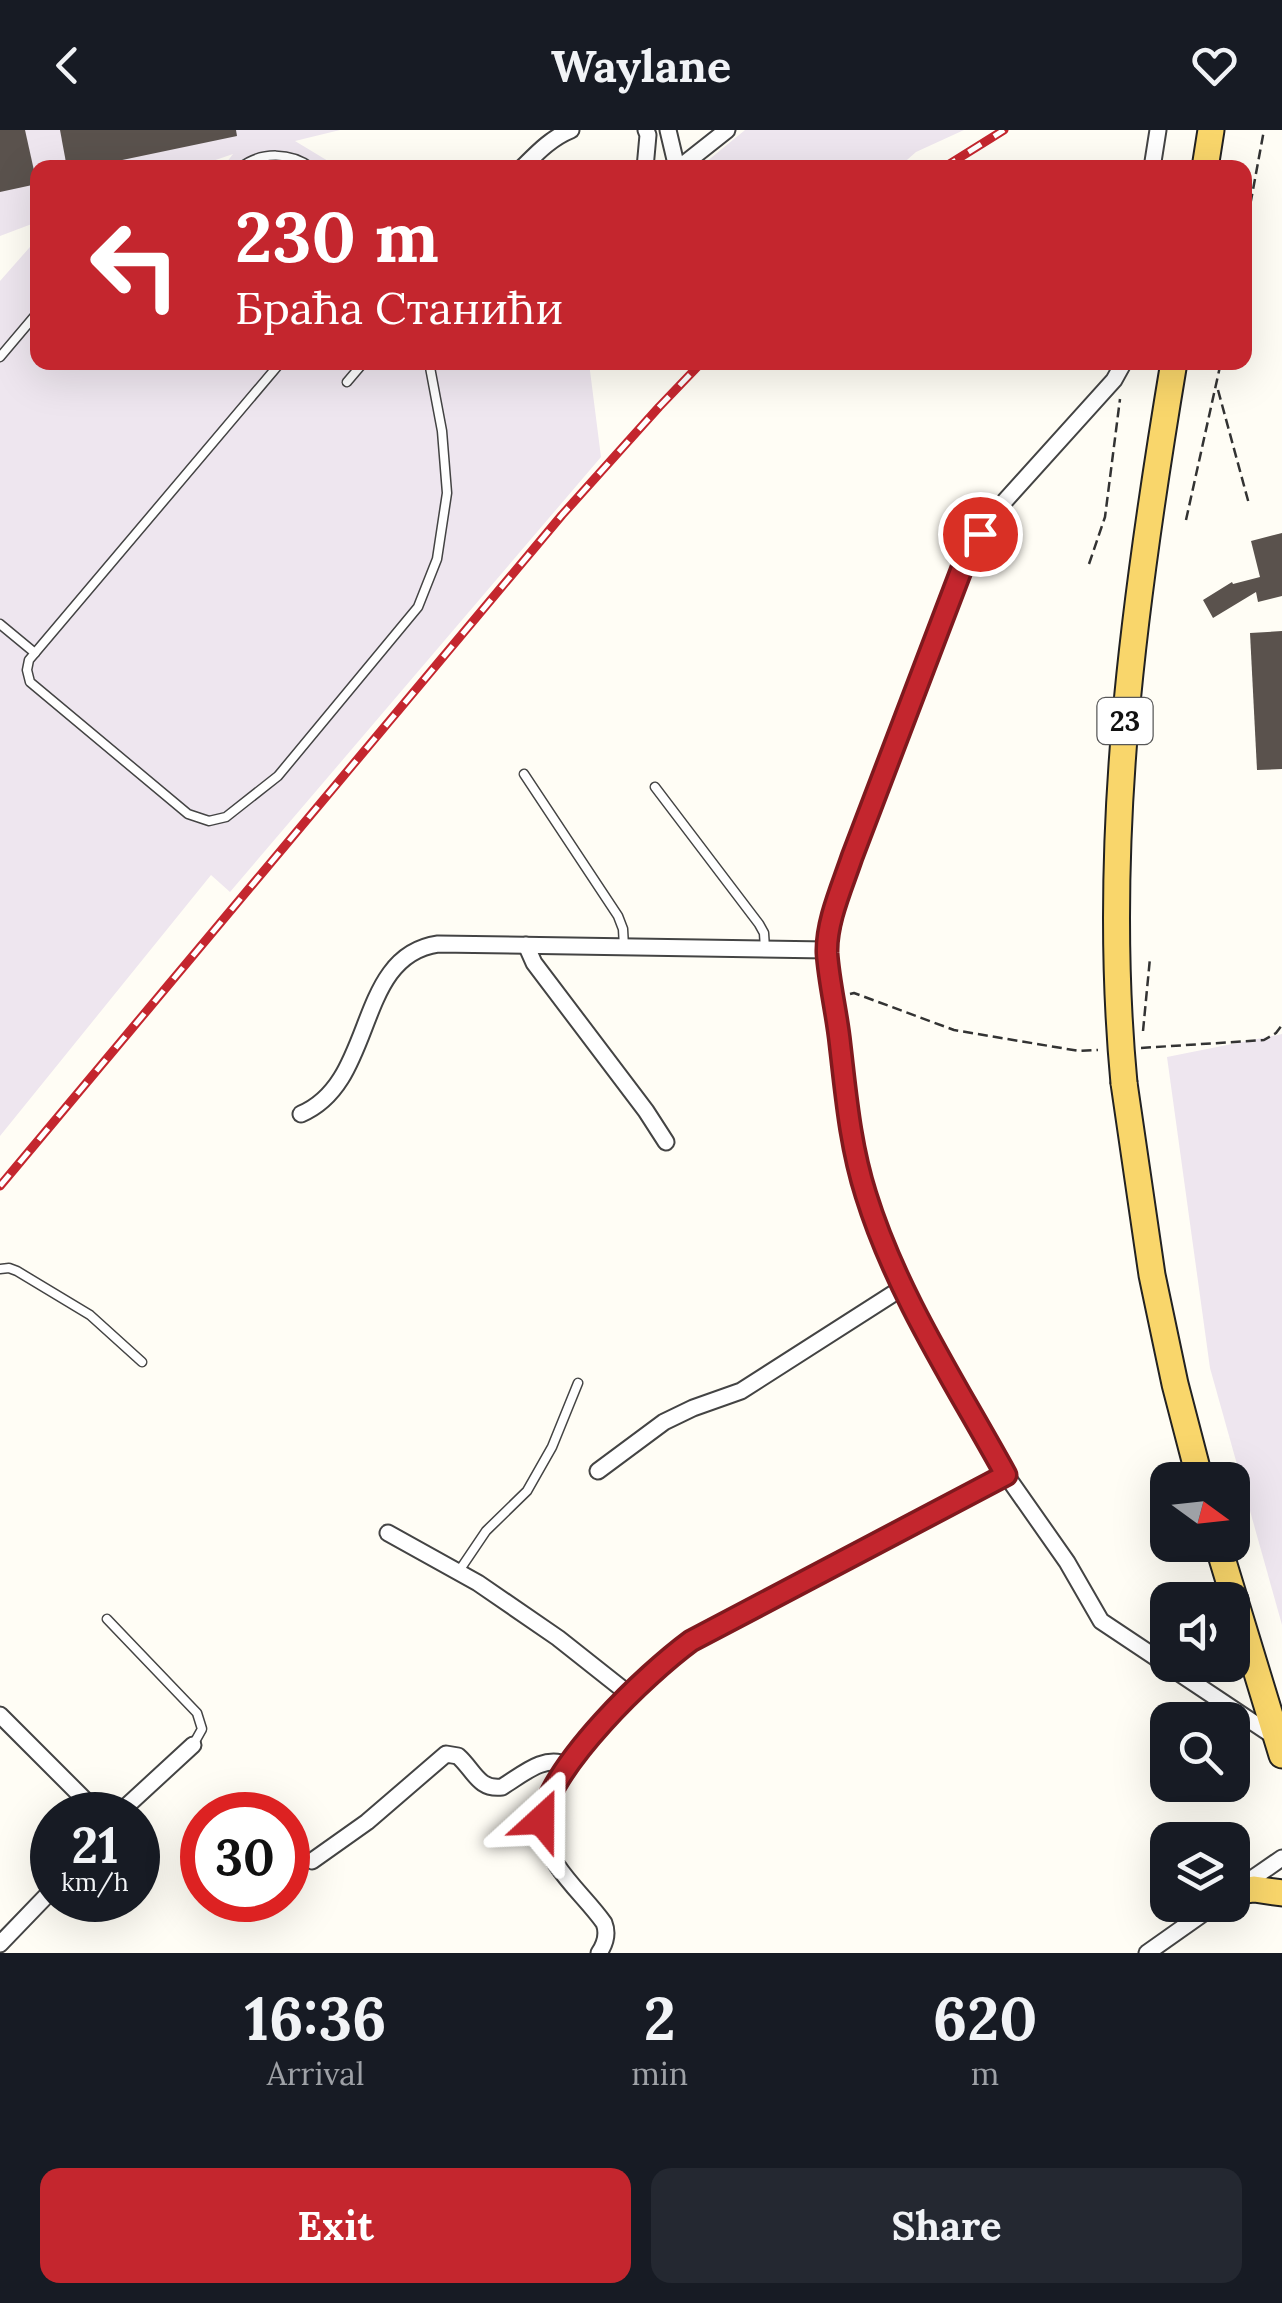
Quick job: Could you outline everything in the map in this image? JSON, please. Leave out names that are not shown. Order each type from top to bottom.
[{"type":"main road","points":[[1206,160],[1212,130]]},
{"type":"main road","name":"23","points":[[1173,370],[1131,655],[1120,781],[1116,953],[1124,1083],[1152,1275],[1195,1462]]},
{"type":"main road","points":[[1223,1562],[1279,1746]]},
{"type":"main road","points":[[1250,1890],[1282,1893]]},
{"type":"street","points":[[530,160],[571,130]]},
{"type":"street","points":[[646,130],[646,160]]},
{"type":"street","points":[[668,130],[676,160]]},
{"type":"street","points":[[688,160],[726,130]]},
{"type":"street","points":[[1153,160],[1158,130]]},
{"type":"street","points":[[1120,370],[994,513],[967,555],[852,857],[836,904],[827,950],[849,1129],[864,1192],[902,1288],[1006,1475],[1101,1621],[1279,1746]]},
{"type":"street","points":[[526,945],[534,963],[666,1142]]},
{"type":"street","points":[[301,1114],[320,1104],[342,1078],[396,964],[426,946],[827,950]]},
{"type":"street","points":[[598,1471],[664,1422],[742,1391],[902,1288]]},
{"type":"street","points":[[599,1953],[607,1929],[559,1868],[542,1830],[544,1807],[567,1766],[662,1662],[691,1641],[1006,1475]]},
{"type":"street","points":[[388,1532],[459,1571],[558,1638],[630,1695]]},
{"type":"street","points":[[0,1715],[77,1792]]},
{"type":"street","points":[[142,1792],[193,1745]]},
{"type":"street","points":[[312,1861],[367,1822],[446,1754],[458,1756],[479,1782],[496,1788],[546,1762],[554,1760],[567,1766]]},
{"type":"street","points":[[1250,1880],[1282,1858]]},
{"type":"street","points":[[0,1944],[30,1913]]},
{"type":"street","points":[[1146,1953],[1191,1922]]},
{"type":"lane","points":[[252,160],[276,155],[297,160]]},
{"type":"lane","points":[[0,357],[30,321]]},
{"type":"lane","points":[[274,370],[29,660],[27,670],[30,682],[188,814],[209,821],[226,817],[278,776],[418,608],[436,559],[447,493],[442,431],[431,370]]},
{"type":"lane","points":[[347,382],[357,370]]},
{"type":"lane","points":[[0,624],[35,654]]},
{"type":"lane","points":[[524,774],[618,916],[624,929],[624,947]]},
{"type":"lane","points":[[656,787],[759,924],[765,949]]},
{"type":"lane","points":[[0,1270],[16,1270],[90,1315],[142,1362]]},
{"type":"lane","points":[[459,1571],[486,1531],[527,1491],[552,1447],[578,1382]]},
{"type":"lane","points":[[107,1620],[196,1713],[202,1729],[193,1745]]},
{"type":"path","points":[[1252,196],[1264,130]]},
{"type":"path","points":[[1186,520],[1219,370]]},
{"type":"path","points":[[1216,386],[1249,504]]},
{"type":"path","points":[[1089,564],[1105,516],[1120,401]]},
{"type":"path","points":[[1150,958],[1144,1029],[1135,1049],[1264,1040],[1282,1024]]},
{"type":"path","points":[[834,996],[854,993],[954,1030],[1079,1051],[1098,1050]]},
{"type":"shaded area","points":[[0,130],[340,130],[295,141],[326,160],[228,160],[233,154],[215,160],[30,160],[30,225],[0,236]]},
{"type":"shaded area","points":[[745,130],[964,130],[907,160],[709,160]]},
{"type":"shaded area","points":[[30,247],[30,370],[590,370],[601,457],[230,892],[211,875],[0,1136],[0,281]]},
{"type":"shaded area","points":[[1282,1034],[1282,1625],[1250,1511],[1250,1462],[1236,1462],[1210,1368],[1167,1057]]},
{"type":"building","points":[[0,130],[25,130],[32,160],[30,186],[0,192]]},
{"type":"building","points":[[60,130],[236,130],[237,136],[122,160],[66,160]]},
{"type":"building","points":[[1282,533],[1282,596],[1258,602],[1256,592],[1213,618],[1203,600],[1232,582],[1260,577],[1251,541]]},
{"type":"building","points":[[1282,631],[1282,769],[1257,770],[1250,633]]},
{"type":"railway","points":[[956,160],[1004,130]]},
{"type":"railway","points":[[0,1186],[562,515],[694,370]]},
{"type":"route","points":[[541,1820],[552,1789],[567,1766],[662,1662],[691,1641],[1006,1475],[902,1288],[864,1192],[849,1129],[827,950],[836,904],[852,857],[967,555],[980,534]]}]
